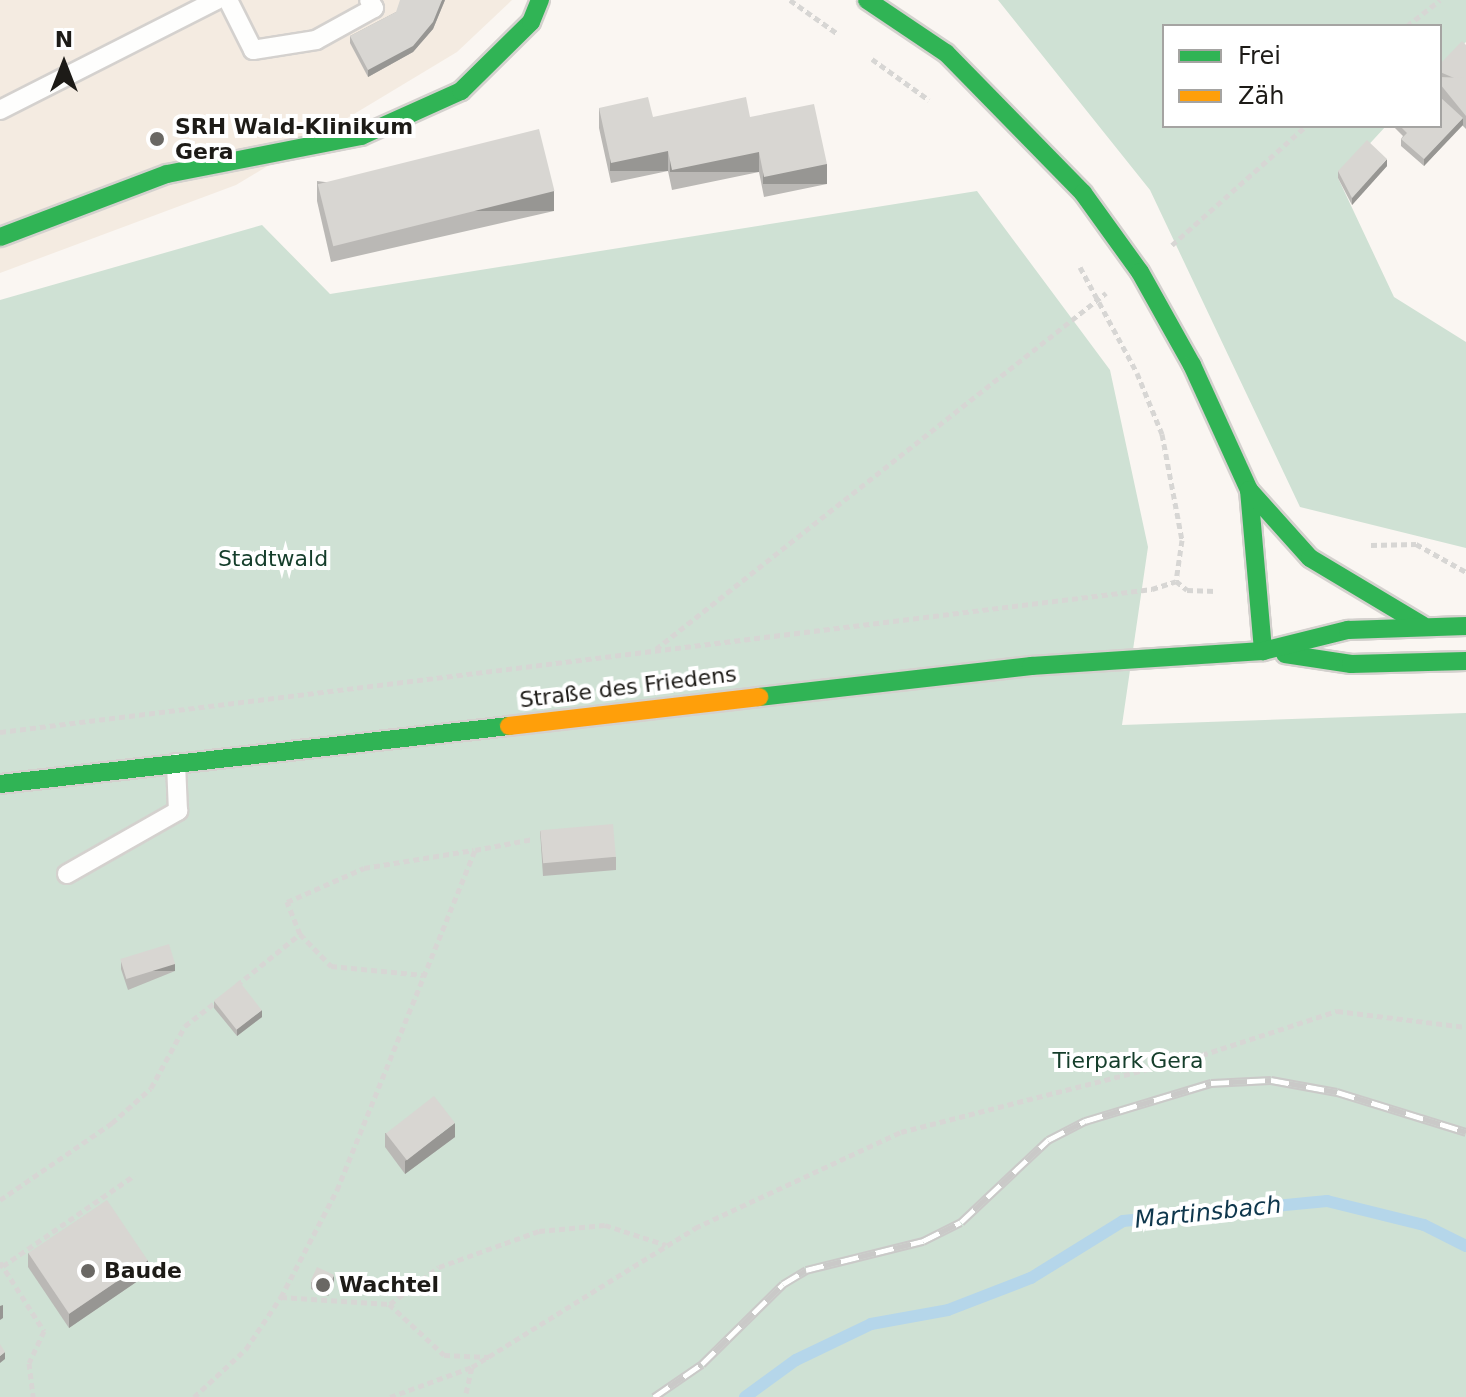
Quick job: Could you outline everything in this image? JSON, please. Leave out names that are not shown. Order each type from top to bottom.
[{"type":"main road","points":[[0,237],[167,174],[361,136],[461,91],[531,22],[540,0]]},
{"type":"main road","points":[[867,0],[946,53],[1083,193],[1140,272],[1192,365],[1249,490],[1310,558],[1335,576],[1424,626]]},
{"type":"main road","points":[[1249,490],[1263,651]]},
{"type":"main road","name":"Straße des Friedens","points":[[0,784],[1031,666],[1263,651],[1348,630],[1466,626]]},
{"type":"main road","name":"Straße des Friedens","points":[[1263,651],[1351,664],[1466,661]]},
{"type":"lane","points":[[0,110],[217,0]]},
{"type":"lane","points":[[228,0],[253,50],[316,40],[374,8],[369,0]]},
{"type":"lane","points":[[67,874],[178,811],[176,763]]},
{"type":"path","points":[[790,0],[848,42]]},
{"type":"path","points":[[1410,24],[1440,0]]},
{"type":"path","points":[[860,50],[941,111]]},
{"type":"path","points":[[655,650],[1100,297],[1140,272],[1304,128]]},
{"type":"path","points":[[1076,262],[1100,297],[1162,434],[1182,540],[1176,581]]},
{"type":"path","points":[[1335,576],[1349,553],[1399,541],[1416,544],[1466,572]]},
{"type":"path","points":[[1176,581],[1187,590],[1259,592]]},
{"type":"path","points":[[0,732],[1152,589],[1176,581]]},
{"type":"path","points":[[424,975],[331,966],[300,934],[287,902],[364,868],[533,839]]},
{"type":"path","points":[[194,1397],[246,1349],[281,1297],[337,1190],[475,850]]},
{"type":"path","points":[[233,989],[300,934]]},
{"type":"path","points":[[0,1200],[112,1123],[151,1088],[185,1026],[221,998]]},
{"type":"path","points":[[390,1397],[472,1367],[667,1245],[901,1132],[1202,1055],[1337,1011],[1466,1027]]},
{"type":"path","points":[[33,1397],[29,1363],[44,1331],[1,1264],[135,1175]]},
{"type":"path","points":[[389,1304],[439,1267],[539,1231],[605,1225],[667,1245]]},
{"type":"path","points":[[281,1297],[389,1304],[444,1355],[490,1357]]},
{"type":"path","points":[[466,1393],[472,1367]]},
{"type":"shaded area","name":"SRH Wald-Klinikum Gera","points":[[0,0],[512,0],[457,52],[236,185],[0,273]]},
{"type":"green space","points":[[998,0],[1466,0],[1466,42],[1442,67],[1442,24],[1162,24],[1162,128],[1384,128],[1338,178],[1394,297],[1466,342],[1466,548],[1300,507],[1150,190]]},
{"type":"green space","points":[[977,191],[1110,370],[1148,547],[1122,725],[1466,713],[1466,1397],[0,1397],[0,300],[262,225],[330,294]]},
{"type":"building","points":[[400,0],[442,0],[433,22],[413,46],[368,70],[350,36],[396,12]]},
{"type":"building","points":[[1462,41],[1466,45],[1466,78],[1454,78],[1442,73],[1442,62]]},
{"type":"building","points":[[1442,77],[1466,78],[1466,116],[1442,86]]},
{"type":"building","points":[[648,97],[653,117],[746,97],[750,117],[814,104],[827,164],[764,177],[759,152],[672,170],[668,151],[611,163],[599,108]]},
{"type":"building","points":[[1442,99],[1463,118],[1424,159],[1401,139],[1407,133],[1402,128],[1442,128]]},
{"type":"building","points":[[539,129],[554,191],[333,246],[318,184]]},
{"type":"building","points":[[1367,140],[1387,159],[1352,198],[1338,171]]},
{"type":"building","points":[[613,824],[616,857],[543,863],[540,830]]},
{"type":"building","points":[[169,944],[175,964],[126,979],[120,959]]},
{"type":"building","points":[[239,981],[262,1010],[237,1030],[214,1001]]},
{"type":"building","points":[[434,1096],[455,1123],[407,1160],[386,1134]]},
{"type":"building","name":"Baude","points":[[107,1200],[148,1261],[69,1314],[28,1253]]},
{"type":"building","points":[[317,1267],[334,1275],[327,1290],[310,1282]]},
{"type":"waterway","name":"Martinsbach","points":[[745,1397],[796,1360],[871,1324],[948,1310],[1031,1278],[1123,1221],[1327,1201],[1424,1225],[1466,1246]]},
{"type":"railway","points":[[654,1397],[702,1364],[783,1284],[806,1270],[923,1241],[961,1222],[1048,1140],[1085,1121],[1211,1083],[1271,1080],[1337,1092],[1466,1132]]},
{"type":"traffic: fast","points":[[0,237],[167,174],[361,136],[461,91],[531,22],[540,0]]},
{"type":"traffic: fast","points":[[867,0],[946,53],[1083,193],[1140,272],[1192,365],[1249,490],[1263,651]]},
{"type":"traffic: fast","points":[[1249,490],[1310,558],[1422,625]]},
{"type":"traffic: fast","points":[[759,697],[1031,666],[1263,651],[1348,630],[1466,626]]},
{"type":"traffic: fast","points":[[1285,654],[1351,664],[1466,661]]},
{"type":"traffic: fast","points":[[0,784],[509,726]]},
{"type":"traffic: slow","points":[[509,726],[759,697]]},
{"type":"place","name":"SRH Wald-Klinikum Gera","points":[[157,139]]},
{"type":"place","name":"Baude","points":[[88,1271]]},
{"type":"place","name":"Wachtel","points":[[323,1285]]},
{"type":"park label","name":"Stadtwald","points":[[273,559]]},
{"type":"park label","name":"Tierpark Gera","points":[[1128,1061]]}]
